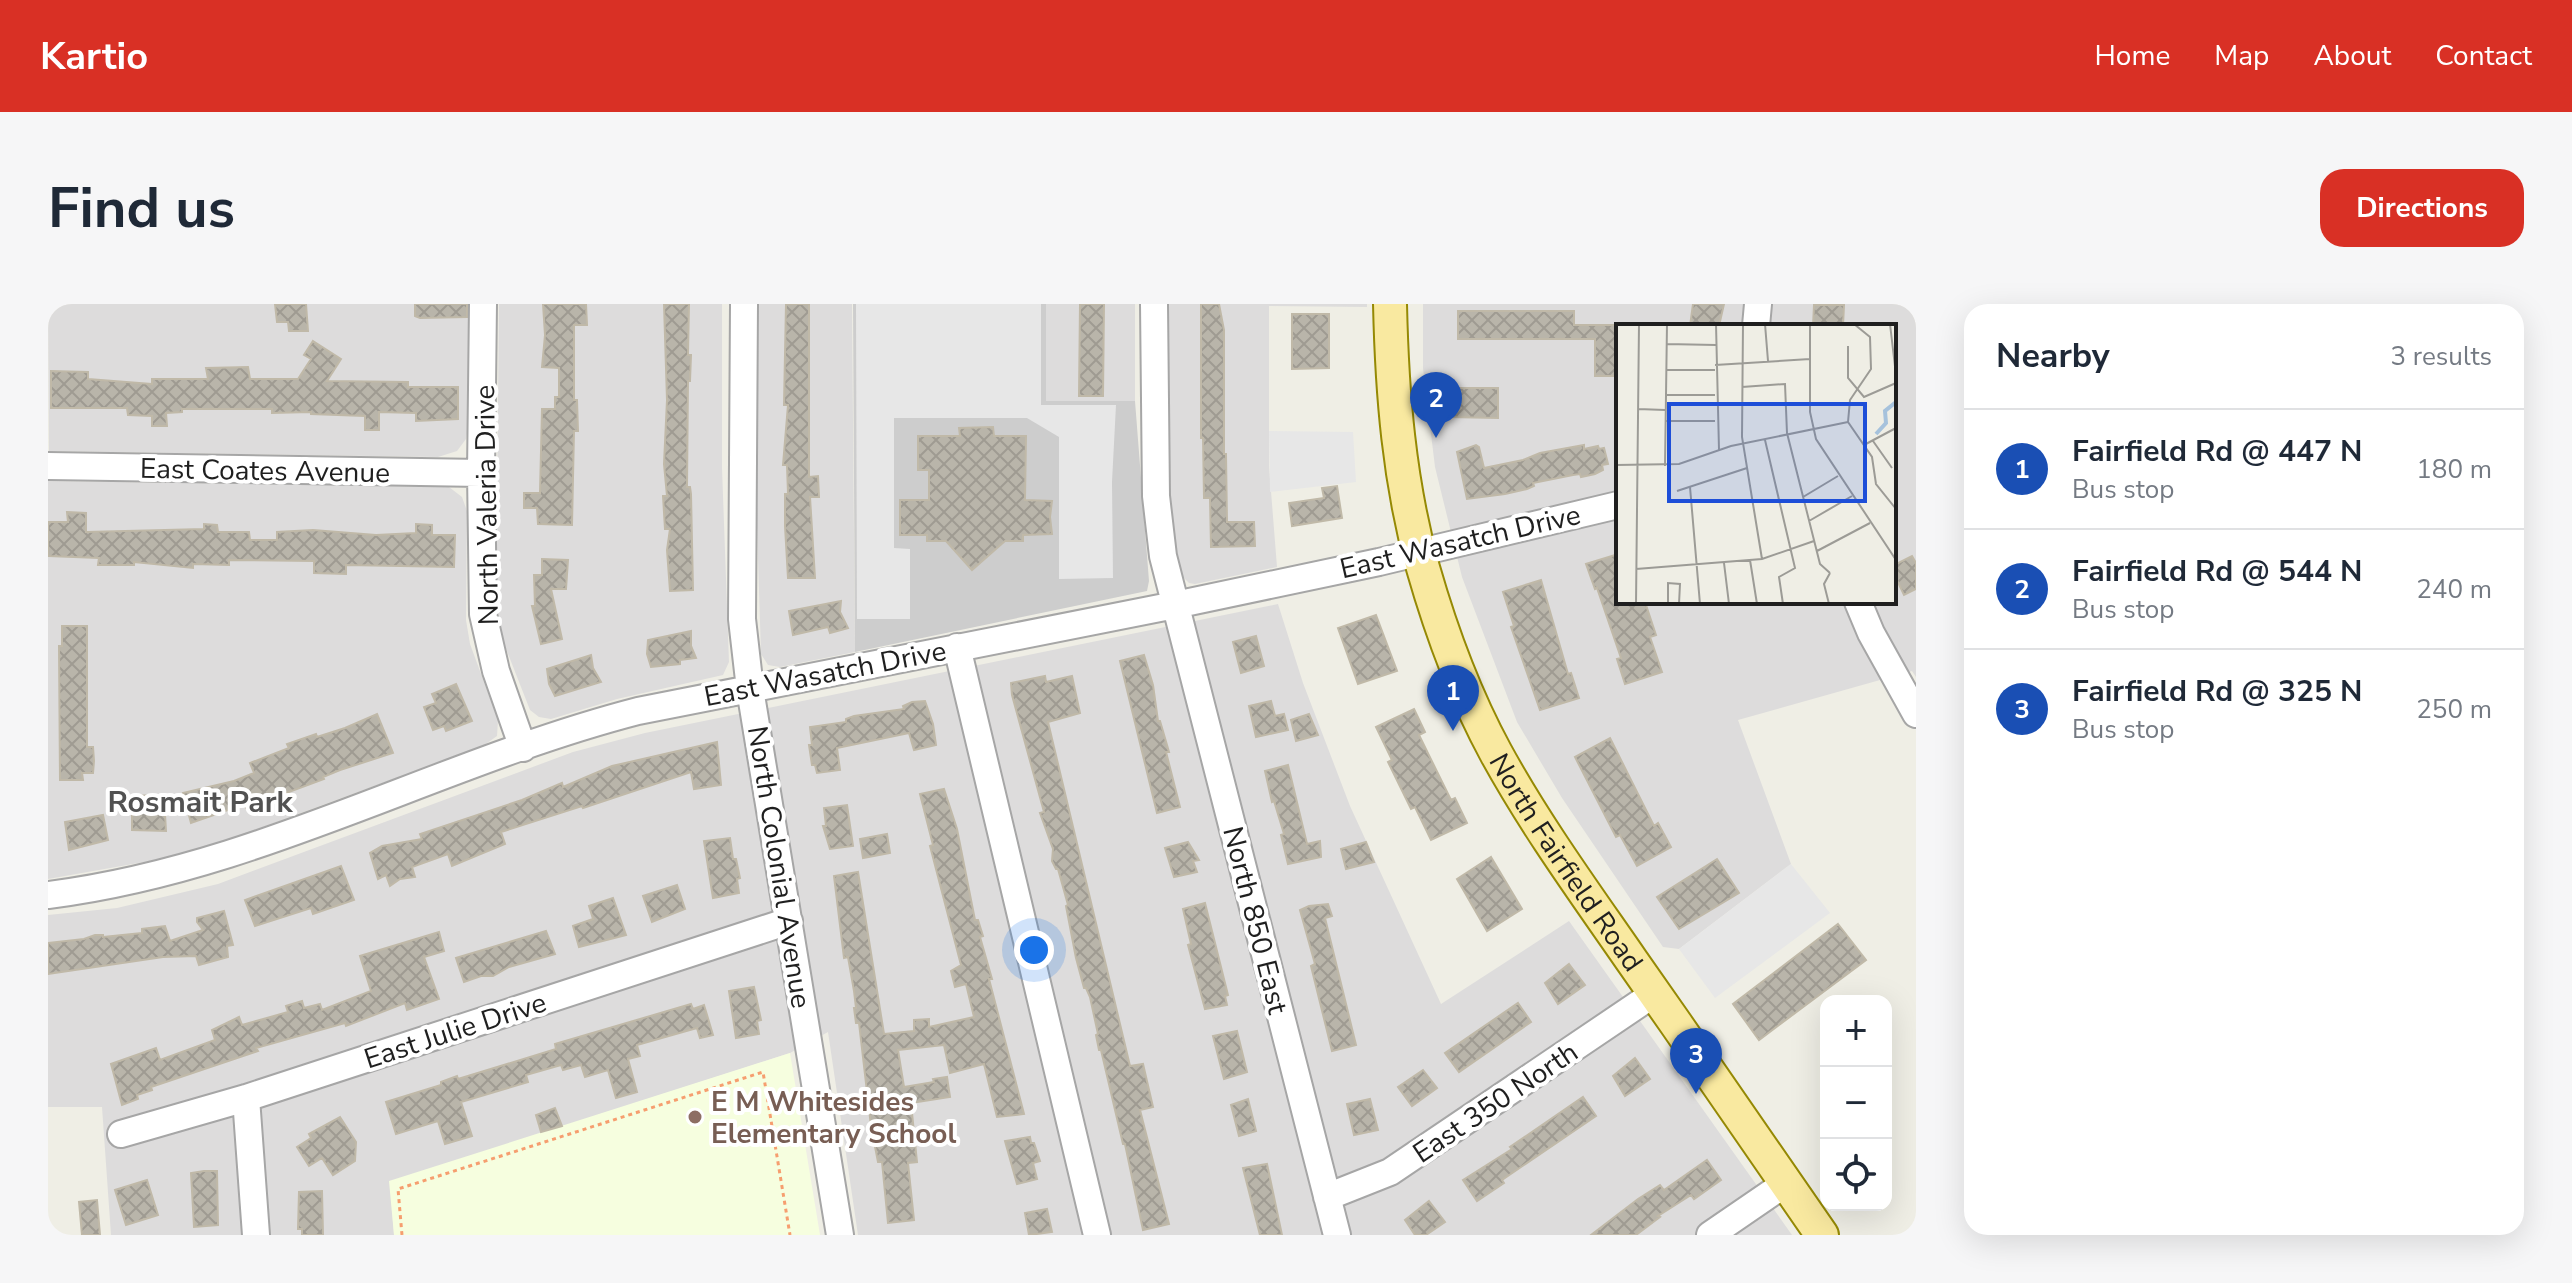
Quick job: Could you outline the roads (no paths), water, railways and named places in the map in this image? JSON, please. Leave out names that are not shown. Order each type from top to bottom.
[{"type":"main road","name":"North Fairfield Road","points":[[1390,304],[1398,449],[1419,551],[1455,660],[1497,755],[1542,830],[1822,1235]]},
{"type":"street","name":"North Valeria Drive","points":[[483,304],[483,614],[496,671],[523,748]]},
{"type":"street","name":"North Colonial Avenue","points":[[744,304],[742,619],[750,689],[840,1235]]},
{"type":"street","name":"North 850 East","points":[[1154,304],[1156,496],[1163,556],[1337,1235]]},
{"type":"street","points":[[1756,324],[1758,304]]},
{"type":"street","name":"East Coates Avenue","points":[[48,466],[481,473]]},
{"type":"street","name":"East Wasatch Drive","points":[[48,895],[140,880],[209,862],[523,748],[638,711],[1175,605],[1616,505]]},
{"type":"street","points":[[1859,604],[1871,633],[1913,704]]},
{"type":"street","points":[[957,647],[1097,1235]]},
{"type":"street","name":"East Julie Drive","points":[[121,1134],[246,1098],[789,921]]},
{"type":"street","name":"East 350 North","points":[[1327,1197],[1390,1172],[1655,993]]},
{"type":"street","points":[[246,1098],[256,1235]]},
{"type":"street","points":[[1710,1235],[1786,1183]]},
{"type":"place","name":"Fairfield Rd @ 544 N","points":[[1436,438]]},
{"type":"place","name":"Fairfield Rd @ 447 N","points":[[1453,731]]},
{"type":"place","name":"Fairfield Rd @ 325 N","points":[[1696,1094]]},
{"type":"place","name":"E M Whitesides Elementary School","points":[[695,1117]]},
{"type":"district","name":"Rosmait Park","points":[[200,802]]}]
